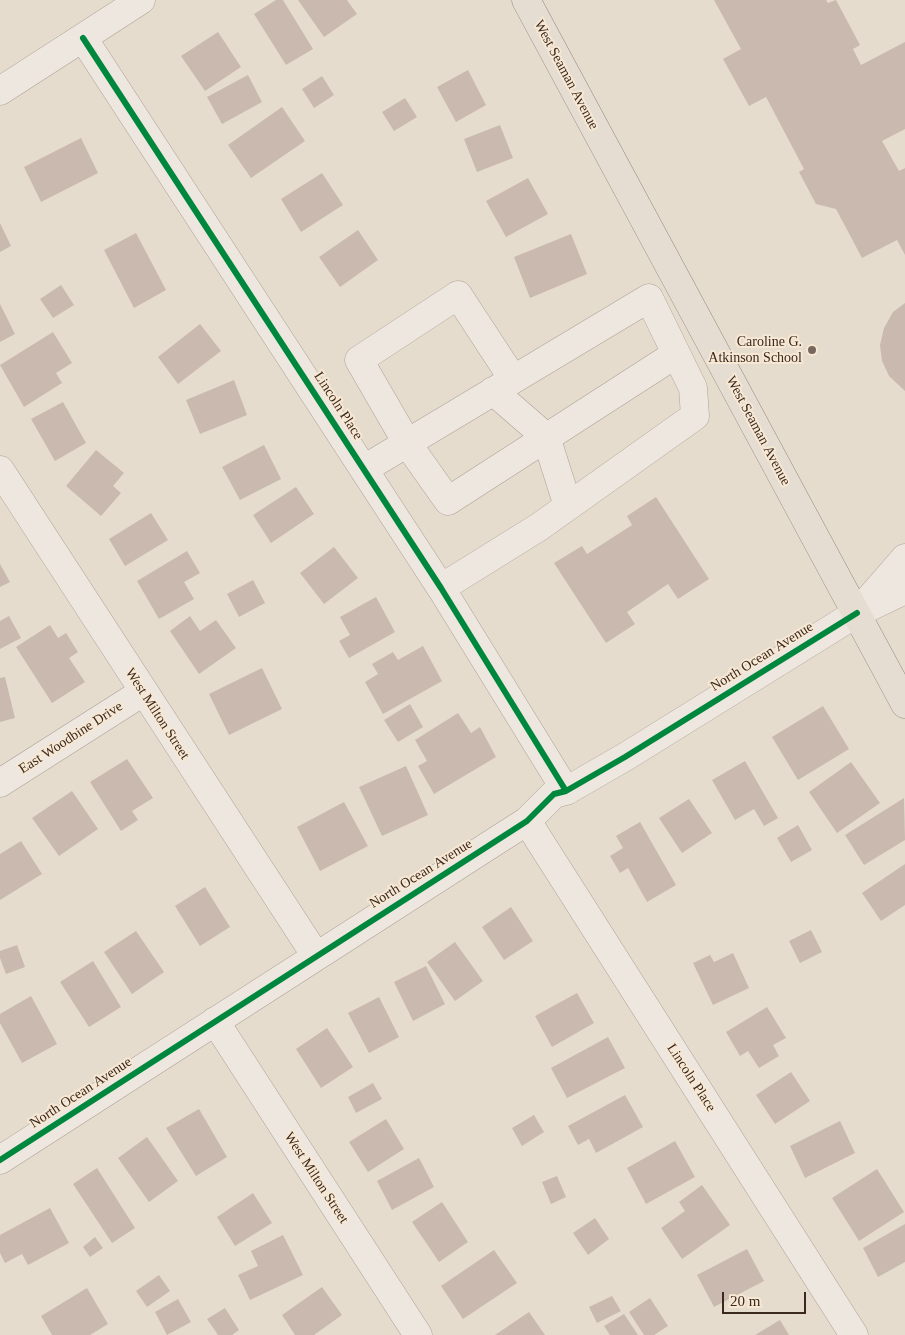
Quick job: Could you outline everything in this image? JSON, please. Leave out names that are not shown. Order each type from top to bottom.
[{"type":"main road","name":"West Seaman Avenue","points":[[526,0],[905,704]]},
{"type":"street","points":[[0,91],[141,0]]},
{"type":"street","name":"Lincoln Place","points":[[83,38],[441,588],[566,791]]},
{"type":"street","points":[[568,506],[546,437],[503,385],[458,295],[359,360],[407,443],[448,501],[546,437],[676,354]]},
{"type":"street","points":[[364,468],[649,298],[693,388],[695,416],[568,506],[441,588]]},
{"type":"street","points":[[693,388],[716,354]]},
{"type":"street","name":"West Milton Street","points":[[0,470],[142,692],[316,956]]},
{"type":"street","points":[[857,613],[905,558]]},
{"type":"street","points":[[857,613],[905,590]]},
{"type":"street","name":"North Ocean Avenue","points":[[0,1160],[527,822],[554,794],[566,791],[857,613]]},
{"type":"street","name":"East Woodbine Drive","points":[[0,783],[142,692]]},
{"type":"street","name":"Lincoln Place","points":[[527,822],[854,1335]]},
{"type":"street","name":"West Milton Street","points":[[215,1022],[418,1335]]},
{"type":"building","points":[[276,0],[283,0],[313,49],[286,65],[254,14]]},
{"type":"building","points":[[298,0],[347,0],[357,14],[324,37]]},
{"type":"building","points":[[714,0],[826,0],[828,3],[836,0],[860,45],[853,49],[861,65],[905,42],[905,129],[882,141],[899,171],[905,168],[905,255],[897,240],[862,258],[836,209],[816,204],[799,172],[804,169],[766,97],[749,106],[723,59],[741,49]]},
{"type":"building","points":[[218,32],[241,67],[205,91],[181,56]]},
{"type":"building","points":[[468,70],[486,105],[456,122],[437,87]]},
{"type":"building","points":[[248,75],[262,102],[222,124],[207,97]]},
{"type":"building","points":[[322,76],[334,95],[314,108],[302,89]]},
{"type":"building","points":[[405,98],[417,117],[394,131],[382,112]]},
{"type":"building","points":[[282,107],[305,141],[251,178],[228,145]]},
{"type":"building","points":[[500,125],[513,158],[477,172],[464,139]]},
{"type":"building","points":[[81,138],[98,173],[41,202],[24,167]]},
{"type":"building","points":[[322,173],[343,205],[301,232],[281,199]]},
{"type":"building","points":[[528,178],[548,214],[506,237],[486,201]]},
{"type":"building","points":[[0,223],[11,246],[0,252]]},
{"type":"building","points":[[358,230],[378,260],[340,287],[319,257]]},
{"type":"building","points":[[136,233],[166,290],[134,308],[104,250]]},
{"type":"building","points":[[571,234],[587,274],[530,298],[514,257]]},
{"type":"building","points":[[61,285],[74,305],[53,318],[40,299]]},
{"type":"building","points":[[905,303],[905,391],[889,376],[882,361],[880,345],[884,328],[893,312]]},
{"type":"building","points":[[0,304],[15,334],[0,342]]},
{"type":"building","points":[[200,324],[221,351],[178,384],[158,357]]},
{"type":"building","points":[[53,332],[72,363],[56,373],[62,383],[24,407],[0,365]]},
{"type":"building","points":[[234,380],[247,415],[200,434],[186,400]]},
{"type":"building","points":[[63,402],[86,443],[55,461],[31,419]]},
{"type":"building","points":[[264,445],[281,479],[240,500],[222,467]]},
{"type":"building","points":[[96,450],[124,473],[113,486],[121,493],[101,516],[66,486]]},
{"type":"building","points":[[296,487],[314,514],[271,543],[253,515]]},
{"type":"building","points":[[656,497],[709,579],[678,599],[668,584],[627,612],[635,624],[606,643],[554,563],[582,546],[587,554],[632,525],[627,516]]},
{"type":"building","points":[[151,513],[168,540],[125,566],[109,539]]},
{"type":"building","points":[[334,547],[358,578],[324,604],[300,573]]},
{"type":"building","points":[[187,551],[200,573],[184,582],[194,599],[159,619],[137,581]]},
{"type":"building","points":[[0,564],[10,582],[0,587]]},
{"type":"building","points":[[253,580],[265,603],[239,617],[227,594]]},
{"type":"building","points":[[376,597],[395,632],[349,658],[339,641],[350,635],[340,617]]},
{"type":"building","points":[[9,616],[21,638],[0,649],[0,621]]},
{"type":"building","points":[[190,616],[200,631],[216,620],[236,648],[199,674],[170,631]]},
{"type":"building","points":[[50,625],[58,638],[66,633],[78,652],[69,658],[85,682],[52,703],[16,647]]},
{"type":"building","points":[[423,646],[442,681],[383,714],[365,682],[378,674],[372,664],[393,652],[398,660]]},
{"type":"building","points":[[262,668],[282,709],[229,735],[209,694]]},
{"type":"building","points":[[5,677],[15,718],[0,722],[0,678]]},
{"type":"building","points":[[410,704],[423,727],[398,742],[384,720]]},
{"type":"building","points":[[823,706],[849,749],[798,780],[772,737]]},
{"type":"building","points":[[458,713],[471,733],[480,727],[496,757],[434,794],[418,766],[427,761],[415,740]]},
{"type":"building","points":[[127,759],[153,798],[132,811],[138,820],[121,831],[90,782]]},
{"type":"building","points":[[745,761],[778,818],[764,826],[754,809],[735,820],[712,780]]},
{"type":"building","points":[[851,762],[880,803],[837,833],[809,792]]},
{"type":"building","points":[[406,766],[428,815],[382,836],[359,787]]},
{"type":"building","points":[[72,791],[98,829],[59,856],[32,818]]},
{"type":"building","points":[[904,798],[905,840],[864,865],[845,835]]},
{"type":"building","points":[[689,799],[712,833],[682,853],[659,818]]},
{"type":"building","points":[[344,802],[368,846],[320,871],[297,827]]},
{"type":"building","points":[[640,822],[676,885],[647,902],[628,868],[620,873],[610,856],[623,848],[616,836]]},
{"type":"building","points":[[798,825],[812,850],[791,862],[777,838]]},
{"type":"building","points":[[21,841],[42,874],[0,900],[0,854]]},
{"type":"building","points":[[905,864],[905,905],[881,921],[862,893]]},
{"type":"building","points":[[205,887],[230,927],[200,946],[175,906]]},
{"type":"building","points":[[511,907],[533,941],[504,960],[482,927]]},
{"type":"building","points":[[811,930],[822,952],[800,963],[789,941]]},
{"type":"building","points":[[136,931],[164,972],[132,994],[104,952]]},
{"type":"building","points":[[455,942],[483,981],[455,1001],[427,962]]},
{"type":"building","points":[[17,945],[25,967],[6,974],[0,958],[0,951]]},
{"type":"building","points":[[733,953],[749,988],[713,1005],[693,963],[710,955],[714,962]]},
{"type":"building","points":[[93,961],[121,1007],[89,1027],[60,982]]},
{"type":"building","points":[[426,966],[445,1004],[413,1021],[394,982]]},
{"type":"building","points":[[577,993],[594,1023],[552,1047],[535,1016]]},
{"type":"building","points":[[31,996],[57,1044],[22,1063],[0,1023],[0,1014]]},
{"type":"building","points":[[379,997],[399,1037],[369,1053],[348,1013]]},
{"type":"building","points":[[767,1007],[786,1038],[773,1045],[779,1056],[759,1068],[748,1051],[740,1056],[726,1032]]},
{"type":"building","points":[[327,1028],[353,1067],[321,1088],[296,1049]]},
{"type":"building","points":[[608,1037],[625,1068],[567,1098],[551,1068]]},
{"type":"building","points":[[791,1072],[810,1101],[775,1124],[756,1095]]},
{"type":"building","points":[[373,1083],[382,1099],[356,1113],[348,1097]]},
{"type":"building","points":[[625,1095],[643,1127],[596,1153],[589,1139],[578,1145],[568,1126]]},
{"type":"building","points":[[199,1109],[227,1157],[196,1176],[166,1128]]},
{"type":"building","points":[[534,1115],[544,1132],[522,1146],[512,1128]]},
{"type":"building","points":[[386,1119],[404,1149],[368,1172],[349,1142]]},
{"type":"building","points":[[840,1121],[855,1153],[805,1178],[790,1146]]},
{"type":"building","points":[[147,1137],[178,1181],[149,1202],[118,1158]]},
{"type":"building","points":[[675,1141],[695,1177],[646,1204],[627,1168]]},
{"type":"building","points":[[419,1158],[434,1187],[392,1210],[377,1181]]},
{"type":"building","points":[[97,1168],[135,1228],[112,1243],[73,1184]]},
{"type":"building","points":[[877,1169],[904,1212],[859,1241],[832,1198]]},
{"type":"building","points":[[557,1176],[566,1197],[551,1204],[542,1182]]},
{"type":"building","points":[[702,1185],[730,1225],[682,1259],[661,1228],[685,1211],[679,1202]]},
{"type":"building","points":[[253,1193],[272,1223],[235,1246],[217,1217]]},
{"type":"building","points":[[442,1202],[468,1242],[439,1262],[412,1222]]},
{"type":"building","points":[[50,1208],[69,1243],[28,1265],[22,1254],[5,1263],[0,1253],[0,1235]]},
{"type":"building","points":[[595,1218],[609,1239],[588,1255],[573,1233]]},
{"type":"building","points":[[905,1224],[905,1262],[878,1277],[863,1248]]},
{"type":"building","points":[[283,1235],[303,1275],[250,1300],[238,1275],[258,1266],[251,1251]]},
{"type":"building","points":[[95,1237],[103,1248],[90,1257],[83,1247]]},
{"type":"building","points":[[747,1249],[764,1281],[714,1307],[697,1275]]},
{"type":"building","points":[[494,1250],[517,1283],[463,1319],[441,1286]]},
{"type":"building","points":[[159,1275],[170,1291],[147,1307],[136,1291]]},
{"type":"building","points":[[322,1287],[342,1315],[314,1335],[295,1335],[282,1315]]},
{"type":"building","points":[[87,1288],[108,1324],[90,1335],[52,1335],[41,1316]]},
{"type":"building","points":[[612,1296],[621,1311],[597,1323],[589,1307]]},
{"type":"building","points":[[650,1298],[668,1326],[654,1335],[644,1335],[629,1312]]},
{"type":"building","points":[[178,1299],[191,1322],[167,1335],[155,1312]]},
{"type":"building","points":[[225,1308],[239,1330],[232,1335],[218,1335],[207,1319]]},
{"type":"building","points":[[529,1312],[545,1335],[495,1335]]},
{"type":"building","points":[[624,1314],[638,1335],[610,1335],[604,1326]]},
{"type":"building","points":[[780,1320],[789,1335],[755,1335]]},
{"type":"cycle path","points":[[83,38],[441,588],[566,791]]},
{"type":"cycle path","points":[[0,1160],[527,821],[554,794],[566,791],[625,757],[857,613]]},
{"type":"place","name":"Caroline G. Atkinson School","points":[[812,350]]}]
